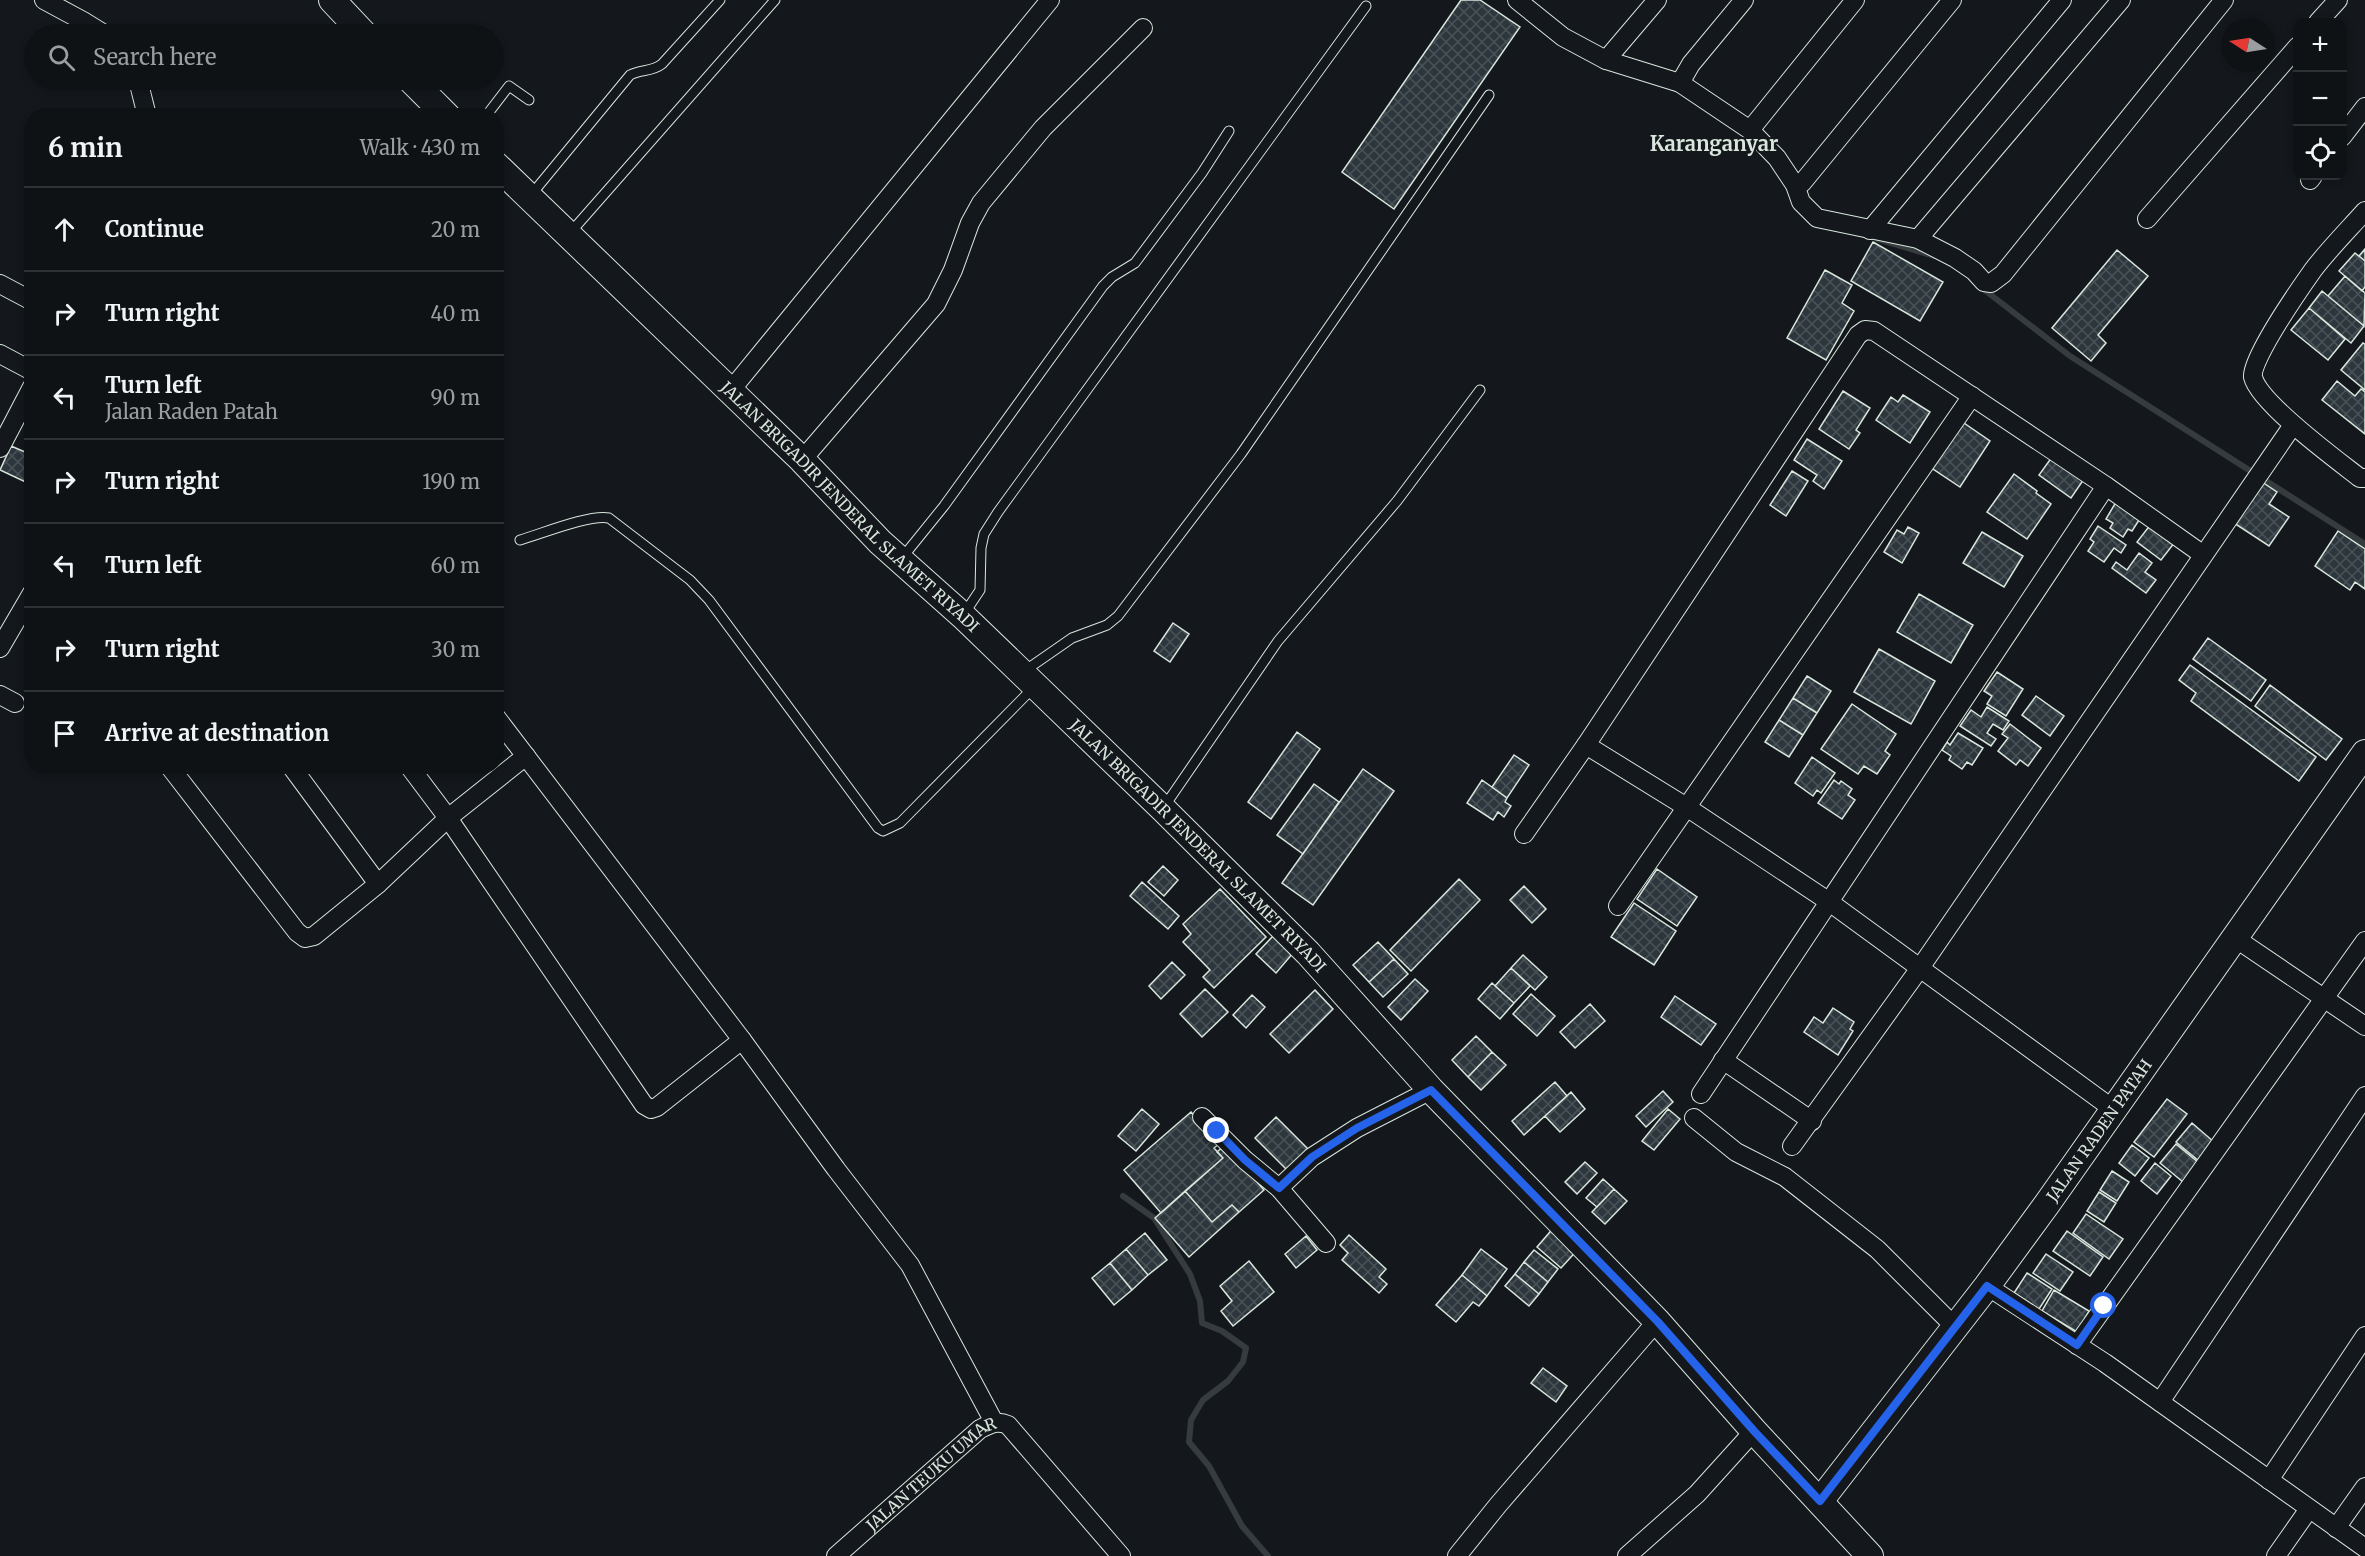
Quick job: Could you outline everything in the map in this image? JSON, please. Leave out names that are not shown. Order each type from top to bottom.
[{"type":"main road","points":[[332,0],[355,24]]},
{"type":"main road","points":[[421,90],[439,108]]},
{"type":"main road","name":"JALAN BRIGADIR JENDERAL SLAMET RIYADI","points":[[504,173],[570,233],[802,460],[900,560],[963,616],[1308,953],[1431,1090],[1658,1322],[1754,1431],[1870,1556]]},
{"type":"main road","name":"JALAN RADEN PATAH","points":[[1820,1501],[1987,1286],[2365,753]]},
{"type":"street","points":[[44,0],[88,24]]},
{"type":"street","points":[[731,390],[1050,0]]},
{"type":"street","points":[[1516,0],[1563,37],[1606,60],[1680,83],[1750,130],[1777,159],[1795,185],[1801,202],[1817,218],[1918,239],[1955,258],[1974,271],[1984,282],[1996,282],[2224,0]]},
{"type":"street","points":[[1606,60],[1657,0]]},
{"type":"street","points":[[1680,83],[1691,64],[1744,0]]},
{"type":"street","points":[[1750,130],[1855,0]]},
{"type":"street","points":[[1795,185],[1802,183],[1952,0]]},
{"type":"street","points":[[1869,230],[2061,0]]},
{"type":"street","points":[[1918,239],[2121,0]]},
{"type":"street","points":[[2322,18],[2338,0]]},
{"type":"street","points":[[802,460],[936,304],[953,270],[970,223],[981,203],[1043,128],[1143,28]]},
{"type":"street","points":[[2147,219],[2293,52]]},
{"type":"street","points":[[140,90],[145,108]]},
{"type":"street","points":[[2347,131],[2365,107]]},
{"type":"street","points":[[2365,211],[2314,269],[2258,355],[2253,375],[2256,384],[2293,425],[2360,478],[2365,478]]},
{"type":"street","points":[[0,284],[24,297]]},
{"type":"street","points":[[1524,834],[1586,746],[1860,332],[1864,330],[1874,331],[2106,486],[2202,554]]},
{"type":"street","points":[[0,354],[24,367]]},
{"type":"street","points":[[1618,906],[1972,396]]},
{"type":"street","points":[[0,448],[24,402]]},
{"type":"street","points":[[1792,1146],[1920,968],[2202,554],[2256,481],[2293,425]]},
{"type":"street","points":[[1701,1094],[2106,486]]},
{"type":"street","points":[[0,648],[24,607]]},
{"type":"street","points":[[504,727],[910,1265],[994,1422]]},
{"type":"street","points":[[1586,746],[1688,808],[1828,901],[2113,1108]]},
{"type":"street","points":[[504,773],[526,756]]},
{"type":"street","points":[[176,774],[290,923],[304,938],[314,936],[378,884],[448,818],[503,774]]},
{"type":"street","points":[[297,774],[378,884]]},
{"type":"street","points":[[416,774],[644,1105],[651,1109],[657,1107],[742,1040]]},
{"type":"street","points":[[2235,938],[2365,1026]]},
{"type":"street","points":[[2077,1345],[2365,941]]},
{"type":"street","points":[[1723,1060],[1812,1121]]},
{"type":"street","points":[[1279,1188],[1312,1157],[1357,1128],[1431,1090]]},
{"type":"street","points":[[2160,1402],[2365,1096]]},
{"type":"street","points":[[1202,1117],[1245,1160],[1279,1188],[1326,1243]]},
{"type":"street","points":[[1694,1118],[1736,1152],[1785,1177],[1877,1249],[1954,1326]]},
{"type":"street","points":[[1987,1286],[2160,1402],[2365,1548]]},
{"type":"street","points":[[1457,1556],[1498,1505],[1658,1322]]},
{"type":"street","points":[[2268,1480],[2365,1336]]},
{"type":"street","name":"JALAN TEUKU UMAR","points":[[836,1556],[980,1429],[994,1422],[1008,1425],[1121,1556]]},
{"type":"street","points":[[1627,1556],[1697,1494],[1754,1431]]},
{"type":"street","points":[[2336,1528],[2365,1487]]},
{"type":"street","points":[[2276,1556],[2309,1509]]},
{"type":"lane","points":[[529,196],[630,75],[651,71],[662,64],[720,0]]},
{"type":"lane","points":[[570,233],[775,0]]},
{"type":"lane","points":[[963,616],[980,590],[981,548],[984,534],[998,512],[1366,6]]},
{"type":"lane","points":[[492,108],[509,86],[529,100]]},
{"type":"lane","points":[[520,540],[601,516],[609,518],[690,580],[709,600],[878,828],[883,831],[900,823],[1028,680],[1072,638],[1107,625],[1118,616],[1241,454],[1489,94]]},
{"type":"lane","points":[[900,560],[951,497],[1103,286],[1112,277],[1135,263],[1202,173],[1229,131]]},
{"type":"lane","points":[[1163,809],[1278,641],[1397,501],[1480,390]]},
{"type":"building","points":[[1461,0],[1480,0],[1520,27],[1394,209],[1342,172]]},
{"type":"building","points":[[1873,242],[1943,282],[1920,321],[1851,281]]},
{"type":"building","points":[[2365,249],[2365,261],[2359,256]]},
{"type":"building","points":[[2117,250],[2148,276],[2098,335],[2106,343],[2091,361],[2052,328]]},
{"type":"building","points":[[2355,253],[2365,261],[2365,287],[2362,291],[2339,271]]},
{"type":"building","points":[[1825,270],[1852,285],[1842,303],[1854,311],[1826,360],[1787,338]]},
{"type":"building","points":[[2345,276],[2365,293],[2364,326],[2328,296]]},
{"type":"building","points":[[2322,291],[2364,326],[2351,343],[2309,308]]},
{"type":"building","points":[[2309,308],[2345,339],[2328,360],[2291,330]]},
{"type":"building","points":[[2363,343],[2365,344],[2365,390],[2341,370]]},
{"type":"building","points":[[2337,381],[2355,396],[2361,389],[2365,392],[2365,434],[2322,400]]},
{"type":"building","points":[[1843,391],[1870,408],[1856,430],[1860,433],[1849,449],[1819,429]]},
{"type":"building","points":[[1903,395],[1930,412],[1910,443],[1876,420],[1891,397],[1898,402]]},
{"type":"building","points":[[1961,421],[1990,441],[1960,487],[1930,467]]},
{"type":"building","points":[[1807,439],[1842,461],[1824,489],[1813,481],[1817,475],[1794,460]]},
{"type":"building","points":[[11,446],[24,452],[24,481],[0,470]]},
{"type":"building","points":[[2052,457],[2084,479],[2071,498],[2039,475]]},
{"type":"building","points":[[1792,471],[1808,481],[1786,516],[1770,505]]},
{"type":"building","points":[[2014,474],[2051,504],[2027,539],[1987,512]]},
{"type":"building","points":[[2262,482],[2277,492],[2269,504],[2289,517],[2269,546],[2234,523]]},
{"type":"building","points":[[2116,502],[2141,517],[2132,531],[2128,529],[2123,537],[2110,528],[2113,523],[2106,519]]},
{"type":"building","points":[[2151,524],[2175,542],[2161,560],[2137,542]]},
{"type":"building","points":[[2098,526],[2126,545],[2121,553],[2114,548],[2104,562],[2088,551],[2094,542],[2090,539]]},
{"type":"building","points":[[1908,527],[1919,533],[1902,563],[1884,552],[1897,530],[1904,534]]},
{"type":"building","points":[[2338,531],[2365,549],[2365,589],[2355,582],[2350,590],[2315,566]]},
{"type":"building","points":[[1982,532],[2023,556],[2004,587],[1963,563]]},
{"type":"building","points":[[2139,553],[2152,563],[2145,572],[2156,580],[2146,593],[2112,568],[2116,562],[2127,570]]},
{"type":"building","points":[[1919,594],[1973,625],[1951,663],[1897,632]]},
{"type":"building","points":[[1173,623],[1189,634],[1170,662],[1154,651]]},
{"type":"building","points":[[2208,638],[2266,680],[2251,701],[2193,659]]},
{"type":"building","points":[[1879,649],[1935,681],[1911,724],[1854,692]]},
{"type":"building","points":[[2190,665],[2316,757],[2299,781],[2191,701],[2196,693],[2179,680]]},
{"type":"building","points":[[1997,672],[2023,689],[2006,716],[1987,704],[1992,696],[1984,691]]},
{"type":"building","points":[[1807,676],[1831,691],[1817,713],[1793,698]]},
{"type":"building","points":[[2270,685],[2342,739],[2326,760],[2255,706]]},
{"type":"building","points":[[2036,696],[2064,716],[2050,736],[2022,715]]},
{"type":"building","points":[[1793,698],[1817,713],[1803,735],[1779,720]]},
{"type":"building","points":[[1852,704],[1896,734],[1885,751],[1890,755],[1877,774],[1864,766],[1858,774],[1821,749]]},
{"type":"building","points":[[1987,707],[2009,721],[2003,730],[1993,724],[1987,733],[1996,739],[1991,746],[1960,726],[1971,710],[1981,717]]},
{"type":"building","points":[[1779,720],[1803,735],[1789,757],[1765,742]]},
{"type":"building","points":[[2010,724],[2041,748],[2028,766],[2020,760],[2016,765],[1998,751],[2008,738],[2002,734]]},
{"type":"building","points":[[1297,732],[1320,749],[1271,819],[1248,802]]},
{"type":"building","points":[[1958,733],[1983,748],[1972,765],[1967,762],[1962,769],[1949,760],[1951,756],[1942,750],[1947,742],[1950,745]]},
{"type":"building","points":[[1514,755],[1529,765],[1507,798],[1492,787]]},
{"type":"building","points":[[1812,757],[1835,773],[1821,793],[1817,790],[1813,796],[1795,783]]},
{"type":"building","points":[[1363,769],[1394,791],[1313,905],[1282,883]]},
{"type":"building","points":[[1482,780],[1507,798],[1505,802],[1511,806],[1504,817],[1498,812],[1493,820],[1467,803]]},
{"type":"building","points":[[1834,780],[1839,784],[1841,781],[1852,789],[1848,795],[1855,800],[1842,819],[1818,803]]},
{"type":"building","points":[[1314,784],[1339,802],[1303,854],[1277,835]]},
{"type":"building","points":[[1163,866],[1178,880],[1164,896],[1148,882]]},
{"type":"building","points":[[1657,869],[1697,897],[1677,926],[1637,899]]},
{"type":"building","points":[[1459,879],[1480,900],[1411,971],[1390,950]]},
{"type":"building","points":[[1142,882],[1179,916],[1168,929],[1130,896]]},
{"type":"building","points":[[1524,886],[1546,909],[1532,923],[1510,900]]},
{"type":"building","points":[[1220,889],[1266,937],[1214,988],[1203,977],[1210,970],[1183,942],[1191,934],[1183,924]]},
{"type":"building","points":[[1634,903],[1676,931],[1654,965],[1611,937]]},
{"type":"building","points":[[1274,935],[1293,953],[1276,973],[1256,954]]},
{"type":"building","points":[[1378,942],[1394,959],[1369,982],[1353,965]]},
{"type":"building","points":[[1523,955],[1547,977],[1535,990],[1511,968]]},
{"type":"building","points":[[1394,959],[1408,974],[1383,997],[1369,982]]},
{"type":"building","points":[[1172,962],[1185,975],[1161,999],[1149,986]]},
{"type":"building","points":[[1511,968],[1530,986],[1514,1003],[1495,986]]},
{"type":"building","points":[[1415,979],[1428,991],[1401,1020],[1388,1007]]},
{"type":"building","points":[[1492,983],[1514,1003],[1500,1019],[1478,999]]},
{"type":"building","points":[[1205,989],[1228,1012],[1202,1037],[1180,1014]]},
{"type":"building","points":[[1315,990],[1333,1009],[1289,1053],[1270,1034]]},
{"type":"building","points":[[1531,994],[1555,1016],[1537,1036],[1513,1014]]},
{"type":"building","points":[[1252,995],[1265,1007],[1246,1028],[1233,1015]]},
{"type":"building","points":[[1675,996],[1716,1024],[1701,1045],[1661,1017]]},
{"type":"building","points":[[1590,1004],[1605,1021],[1575,1048],[1560,1032]]},
{"type":"building","points":[[1833,1008],[1854,1022],[1850,1029],[1853,1031],[1838,1055],[1804,1032],[1814,1017],[1823,1023]]},
{"type":"building","points":[[1476,1036],[1492,1052],[1468,1077],[1452,1060]]},
{"type":"building","points":[[1492,1052],[1506,1065],[1481,1090],[1468,1077]]},
{"type":"building","points":[[1555,1082],[1567,1096],[1524,1135],[1512,1121]]},
{"type":"building","points":[[1663,1091],[1673,1102],[1646,1127],[1636,1116]]},
{"type":"building","points":[[1571,1092],[1585,1109],[1560,1132],[1545,1116]]},
{"type":"building","points":[[2167,1099],[2187,1114],[2154,1157],[2134,1142]]},
{"type":"building","points":[[1142,1109],[1159,1124],[1136,1151],[1118,1136]]},
{"type":"building","points":[[1668,1109],[1680,1119],[1654,1150],[1642,1141]]},
{"type":"building","points":[[1191,1112],[1219,1144],[1214,1148],[1223,1158],[1161,1213],[1124,1170]]},
{"type":"building","points":[[1276,1117],[1310,1151],[1289,1172],[1255,1138]]},
{"type":"building","points":[[2192,1123],[2214,1142],[2199,1161],[2176,1142]]},
{"type":"building","points":[[2176,1144],[2199,1163],[2183,1182],[2160,1163]]},
{"type":"building","points":[[1225,1145],[1264,1190],[1239,1212],[1232,1205],[1212,1222],[1185,1191],[1223,1158],[1217,1152]]},
{"type":"building","points":[[2132,1145],[2149,1158],[2135,1176],[2119,1163]]},
{"type":"building","points":[[1585,1162],[1597,1173],[1577,1194],[1565,1182]]},
{"type":"building","points":[[2155,1163],[2171,1176],[2157,1194],[2141,1181]]},
{"type":"building","points":[[2112,1171],[2129,1182],[2117,1201],[2100,1190]]},
{"type":"building","points":[[1603,1179],[1614,1189],[1597,1207],[1586,1198]]},
{"type":"building","points":[[1614,1189],[1627,1201],[1605,1224],[1592,1212]]},
{"type":"building","points":[[1185,1191],[1212,1222],[1232,1205],[1239,1212],[1189,1257],[1155,1218]]},
{"type":"building","points":[[2099,1192],[2116,1203],[2104,1222],[2087,1211]]},
{"type":"building","points":[[2086,1214],[2123,1239],[2109,1259],[2073,1233]]},
{"type":"building","points":[[1555,1226],[1580,1247],[1561,1268],[1537,1247]]},
{"type":"building","points":[[2067,1231],[2103,1257],[2090,1276],[2053,1251]]},
{"type":"building","points":[[1145,1233],[1167,1260],[1148,1275],[1126,1249]]},
{"type":"building","points":[[1349,1235],[1386,1269],[1379,1277],[1387,1284],[1379,1293],[1342,1260],[1348,1253],[1340,1245]]},
{"type":"building","points":[[1306,1236],[1317,1250],[1296,1268],[1285,1254]]},
{"type":"building","points":[[1126,1249],[1148,1275],[1132,1290],[1110,1263]]},
{"type":"building","points":[[1481,1249],[1507,1269],[1487,1296],[1462,1275]]},
{"type":"building","points":[[1534,1250],[1558,1269],[1548,1282],[1524,1262]]},
{"type":"building","points":[[2046,1254],[2073,1272],[2060,1291],[2033,1273]]},
{"type":"building","points":[[1249,1261],[1274,1292],[1233,1326],[1221,1311],[1232,1301],[1220,1286]]},
{"type":"building","points":[[1524,1262],[1548,1282],[1539,1294],[1515,1274]]},
{"type":"building","points":[[1110,1263],[1132,1290],[1114,1305],[1092,1278]]},
{"type":"building","points":[[2027,1273],[2052,1289],[2039,1309],[2014,1293]]},
{"type":"building","points":[[1515,1274],[1539,1294],[1529,1306],[1505,1286]]},
{"type":"building","points":[[1462,1275],[1487,1296],[1479,1306],[1473,1302],[1456,1322],[1436,1305]]},
{"type":"building","points":[[2054,1290],[2089,1311],[2077,1332],[2042,1311]]},
{"type":"building","points":[[1543,1368],[1567,1386],[1556,1402],[1531,1383]]},
{"type":"waterway","points":[[1877,239],[1934,256]]},
{"type":"waterway","points":[[1982,288],[2070,356],[2365,544]]},
{"type":"waterway","points":[[1123,1196],[1154,1218],[1190,1274],[1200,1301],[1202,1323],[1222,1331],[1246,1348],[1243,1362],[1228,1381],[1203,1400],[1191,1420],[1189,1442],[1209,1466],[1242,1526],[1268,1556]]},
{"type":"district","name":"Karanganyar","points":[[1714,143]]},
{"type":"route","points":[[1217,1131],[1245,1160],[1279,1188],[1312,1157],[1357,1128],[1431,1090],[1658,1322],[1754,1431],[1820,1501],[1987,1286],[2077,1345],[2104,1306]]}]
